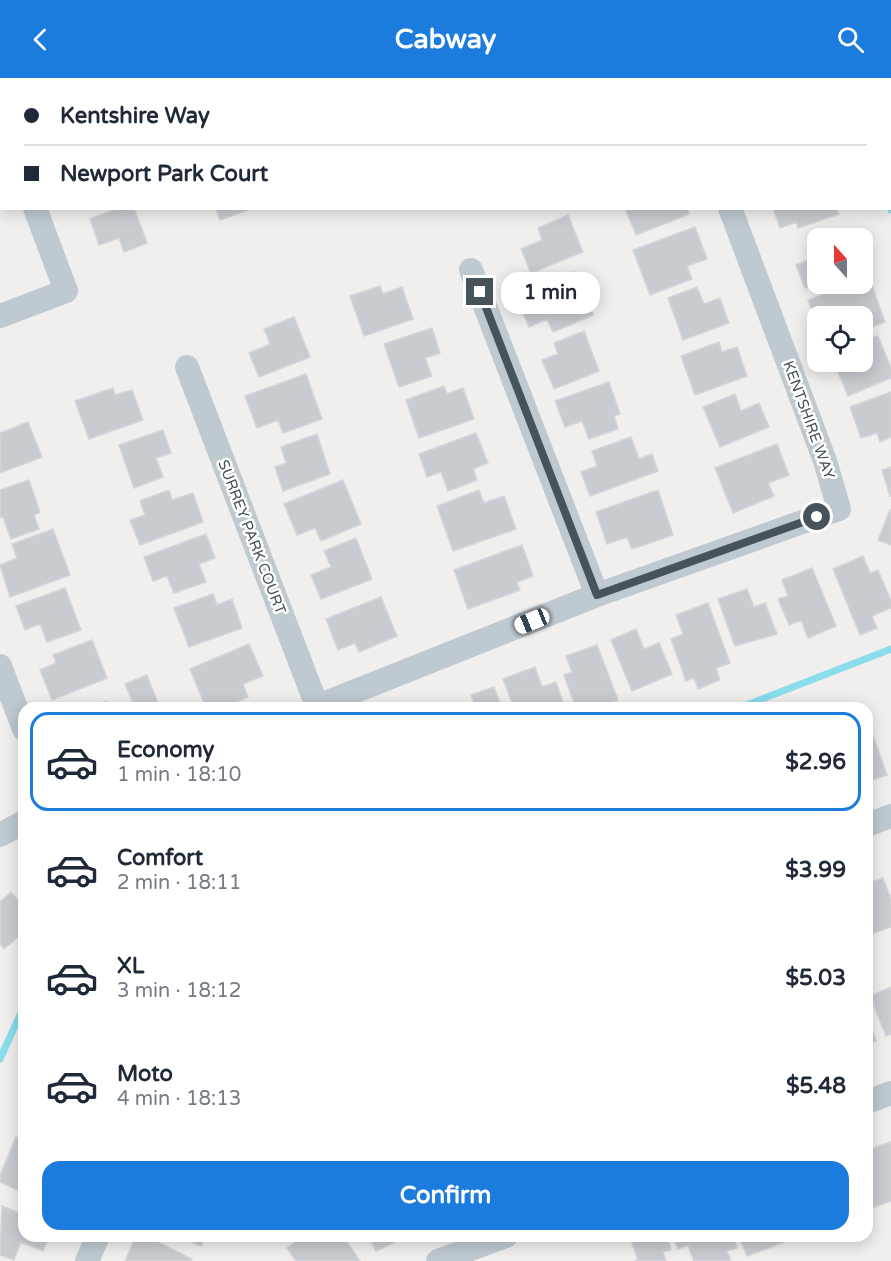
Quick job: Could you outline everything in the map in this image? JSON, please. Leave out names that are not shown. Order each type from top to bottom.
[{"type":"street","points":[[0,316],[66,291],[36,210]]},
{"type":"street","name":"KENTSHIRE WAY","points":[[328,702],[597,595],[839,509],[825,461],[731,210]]},
{"type":"street","points":[[471,270],[597,595]]},
{"type":"street","name":"SURREY PARK COURT","points":[[187,367],[313,702]]},
{"type":"street","points":[[0,666],[18,713]]},
{"type":"street","points":[[873,823],[891,816]]},
{"type":"street","points":[[0,835],[18,825]]},
{"type":"street","points":[[873,1100],[891,1093]]},
{"type":"street","points":[[87,1261],[95,1242]]},
{"type":"street","points":[[438,1261],[490,1242]]},
{"type":"building","points":[[113,210],[135,210],[147,243],[124,252],[119,238],[99,245],[90,219]]},
{"type":"building","points":[[217,210],[248,210],[220,220]]},
{"type":"building","points":[[626,210],[688,210],[689,214],[636,235]]},
{"type":"building","points":[[774,210],[838,210],[839,214],[798,228],[796,222],[780,228]]},
{"type":"building","points":[[568,215],[583,252],[531,273],[521,249],[542,240],[538,228]]},
{"type":"building","points":[[695,227],[707,259],[687,266],[692,279],[650,295],[633,250]]},
{"type":"building","points":[[807,261],[807,287],[805,288],[796,265]]},
{"type":"building","points":[[575,272],[593,315],[553,332],[547,319],[529,327],[516,296]]},
{"type":"building","points":[[380,286],[383,294],[402,287],[413,319],[364,336],[350,296]]},
{"type":"building","points":[[697,287],[704,304],[720,298],[729,323],[683,340],[668,298]]},
{"type":"building","points":[[873,288],[885,322],[873,327],[873,306],[810,306],[808,300],[824,294],[873,294]]},
{"type":"building","points":[[294,317],[310,357],[259,377],[249,353],[270,344],[264,329]]},
{"type":"building","points":[[432,328],[440,353],[425,358],[432,376],[399,387],[384,344]]},
{"type":"building","points":[[584,331],[599,371],[554,389],[542,360],[558,354],[554,343]]},
{"type":"building","points":[[878,336],[891,368],[891,378],[848,396],[838,372],[873,372],[873,338]]},
{"type":"building","points":[[719,342],[722,352],[737,347],[747,376],[695,395],[681,356]]},
{"type":"building","points":[[306,374],[322,419],[283,433],[278,420],[257,428],[245,396]]},
{"type":"building","points":[[609,382],[620,414],[614,416],[618,429],[589,439],[582,421],[565,427],[555,401]]},
{"type":"building","points":[[444,386],[447,394],[463,388],[474,419],[419,438],[406,400]]},
{"type":"building","points":[[113,388],[115,395],[132,390],[143,420],[89,439],[75,401]]},
{"type":"building","points":[[891,392],[891,437],[880,442],[877,433],[861,438],[850,407]]},
{"type":"building","points":[[735,394],[741,411],[759,403],[769,427],[720,447],[703,407]]},
{"type":"building","points":[[28,422],[42,457],[0,473],[0,433]]},
{"type":"building","points":[[163,430],[171,453],[156,458],[163,477],[134,488],[119,445]]},
{"type":"building","points":[[476,433],[488,463],[473,469],[477,480],[448,491],[441,472],[427,477],[419,454]]},
{"type":"building","points":[[317,434],[330,474],[283,491],[275,467],[286,463],[281,447]]},
{"type":"building","points":[[631,437],[639,459],[652,454],[658,471],[590,496],[581,472],[597,466],[592,451]]},
{"type":"building","points":[[777,444],[789,475],[768,483],[774,496],[733,513],[715,468]]},
{"type":"building","points":[[891,467],[891,496],[890,496],[882,470]]},
{"type":"building","points":[[29,480],[40,512],[34,515],[39,529],[11,539],[3,517],[0,518],[0,490]]},
{"type":"building","points":[[343,480],[361,524],[321,541],[315,528],[297,535],[284,504]]},
{"type":"building","points":[[169,490],[172,500],[193,493],[203,522],[140,545],[130,520],[145,515],[140,501]]},
{"type":"building","points":[[479,490],[484,503],[504,496],[516,529],[453,551],[437,506]]},
{"type":"building","points":[[658,490],[673,535],[632,549],[627,537],[607,544],[596,512]]},
{"type":"building","points":[[891,510],[891,545],[878,540]]},
{"type":"building","points":[[53,529],[70,575],[10,597],[0,565],[17,558],[12,544]]},
{"type":"building","points":[[206,534],[215,558],[199,564],[206,582],[174,593],[167,576],[153,581],[144,557]]},
{"type":"building","points":[[356,538],[372,579],[321,599],[311,575],[331,567],[324,551]]},
{"type":"building","points":[[522,545],[533,576],[517,582],[520,590],[468,609],[454,570]]},
{"type":"building","points":[[863,556],[870,573],[878,570],[891,601],[891,608],[872,616],[877,628],[860,635],[833,569]]},
{"type":"building","points":[[812,568],[836,626],[808,638],[801,620],[789,625],[778,599],[788,596],[782,580]]},
{"type":"building","points":[[65,588],[81,630],[47,642],[40,624],[25,630],[16,606]]},
{"type":"building","points":[[747,589],[754,607],[765,603],[777,634],[735,646],[718,599]]},
{"type":"building","points":[[213,594],[217,605],[232,599],[242,628],[189,647],[174,608]]},
{"type":"building","points":[[381,597],[397,636],[359,652],[355,643],[338,650],[326,619]]},
{"type":"building","points":[[708,603],[730,663],[716,668],[720,680],[698,689],[694,678],[686,681],[671,639],[683,634],[676,615]]},
{"type":"building","points":[[636,629],[644,649],[659,643],[672,674],[632,691],[611,640]]},
{"type":"building","points":[[92,640],[107,678],[52,700],[40,670],[56,663],[53,655]]},
{"type":"building","points":[[249,644],[263,676],[243,684],[248,697],[236,702],[204,702],[190,669]]},
{"type":"building","points":[[597,645],[618,700],[574,702],[564,675],[572,672],[566,656]]},
{"type":"building","points":[[535,667],[542,687],[556,682],[563,702],[512,702],[503,679]]},
{"type":"building","points":[[147,675],[157,702],[132,702],[125,684]]},
{"type":"building","points":[[494,687],[500,702],[474,702],[471,695]]},
{"type":"building","points":[[873,736],[887,775],[873,780]]},
{"type":"building","points":[[883,878],[891,899],[891,927],[873,934],[873,882]]},
{"type":"building","points":[[11,892],[18,900],[18,937],[4,949],[0,944],[0,902]]},
{"type":"building","points":[[891,987],[891,1034],[886,1036],[873,1004],[873,995]]},
{"type":"building","points":[[16,1137],[18,1138],[18,1190],[0,1182],[0,1175]]},
{"type":"building","points":[[891,1142],[891,1201],[874,1207],[873,1204],[873,1148]]},
{"type":"building","points":[[2,1206],[18,1213],[18,1242],[21,1242],[14,1260],[0,1255]]},
{"type":"building","points":[[21,1242],[47,1242],[43,1251]]},
{"type":"building","points":[[133,1242],[158,1242],[192,1259],[191,1261],[125,1261]]},
{"type":"building","points":[[296,1242],[347,1242],[360,1261],[296,1261],[287,1248]]},
{"type":"building","points":[[372,1242],[395,1242],[376,1251]]},
{"type":"building","points":[[632,1242],[669,1242],[671,1250],[663,1252],[666,1261],[634,1261],[638,1260]]},
{"type":"building","points":[[675,1242],[735,1242],[737,1248],[727,1251],[731,1261],[694,1261],[688,1245],[678,1249]]},
{"type":"building","points":[[741,1242],[784,1242],[747,1256]]},
{"type":"waterway","points":[[754,702],[891,649]]},
{"type":"waterway","points":[[0,1059],[18,1019]]},
{"type":"route","points":[[480,292],[597,595],[817,517]]}]
